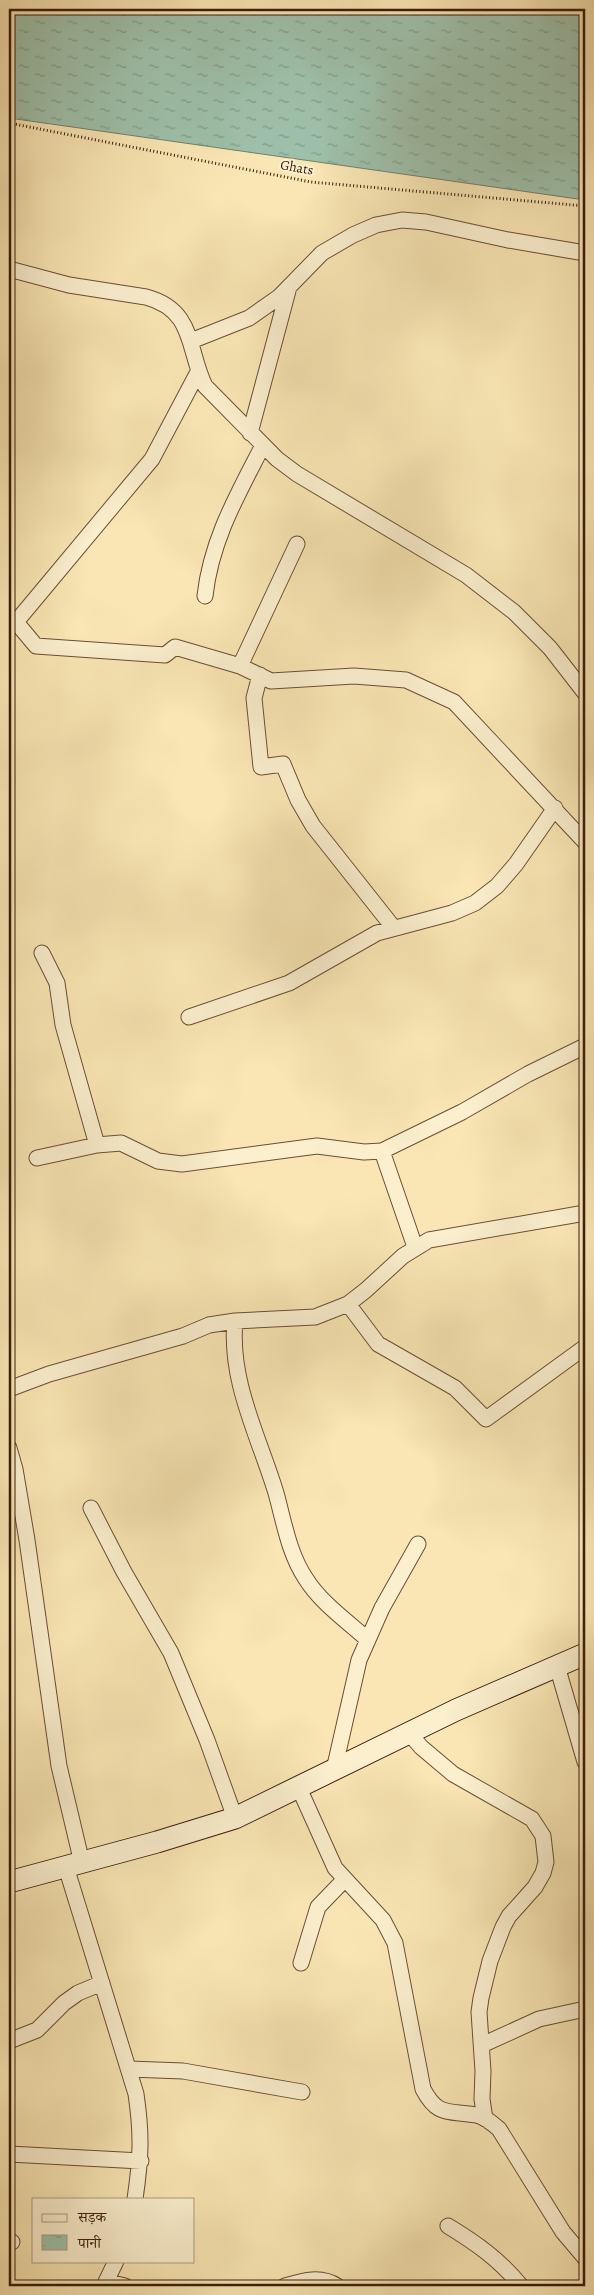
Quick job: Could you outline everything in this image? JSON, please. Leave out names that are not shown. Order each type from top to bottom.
[{"type":"street","points":[[191,341],[249,318],[289,286],[322,253],[334,245],[376,225],[402,220],[426,222],[508,240],[585,253]]},
{"type":"street","points":[[9,269],[69,286],[158,300],[172,309],[184,324],[191,341],[198,372],[205,386],[250,433],[297,474],[466,576],[514,612],[550,648],[585,693]]},
{"type":"street","points":[[250,433],[289,286]]},
{"type":"street","points":[[198,372],[152,459],[12,620],[36,646],[165,655],[175,647],[240,666],[271,681],[354,676],[406,680],[454,702],[585,842]]},
{"type":"street","points":[[205,596],[207,579],[224,520],[263,445]]},
{"type":"street","points":[[240,666],[297,544]]},
{"type":"street","points":[[260,675],[254,698],[261,767],[283,764],[298,800],[313,826],[393,927]]},
{"type":"street","points":[[189,1017],[289,983],[377,933],[393,927],[452,913],[475,903],[497,886],[516,864],[555,808]]},
{"type":"street","points":[[42,953],[57,984],[63,1025],[97,1145]]},
{"type":"street","points":[[37,1158],[97,1145],[121,1143],[158,1161],[182,1164],[317,1146],[364,1152],[382,1152],[462,1112],[528,1074],[585,1046]]},
{"type":"street","points":[[382,1152],[415,1247]]},
{"type":"street","points":[[9,1390],[48,1374],[183,1336],[209,1325],[235,1321],[315,1317],[348,1304],[415,1247],[429,1240],[585,1213]]},
{"type":"street","points":[[348,1304],[378,1344],[455,1388],[486,1419],[585,1347]]},
{"type":"street","points":[[235,1321],[232,1343],[236,1370],[294,1559],[305,1579],[318,1596],[368,1640]]},
{"type":"street","points":[[9,1448],[27,1540],[74,1865],[102,1983],[136,2094],[142,2130],[141,2161],[135,2198]]},
{"type":"street","points":[[91,1508],[124,1572],[171,1654],[207,1740],[235,1818]]},
{"type":"street","points":[[334,1770],[359,1660],[382,1608],[418,1544]]},
{"type":"street","points":[[9,1882],[235,1818],[456,1710],[585,1654]]},
{"type":"street","points":[[557,1666],[585,1762]]},
{"type":"street","points":[[409,1733],[421,1747],[453,1774],[532,1819],[543,1836],[546,1862],[543,1873],[535,1887],[509,1916],[490,1961],[479,2012],[484,2119]]},
{"type":"street","points":[[299,1788],[328,1856],[345,1879],[383,1920],[395,1943],[423,2089],[429,2100],[443,2112],[476,2115],[499,2129],[563,2232],[585,2258]]},
{"type":"street","points":[[301,1963],[318,1907],[345,1879]]},
{"type":"street","points":[[9,2041],[37,2030],[64,2003],[102,1983]]},
{"type":"street","points":[[482,2045],[539,2019],[585,2009]]},
{"type":"street","points":[[129,2069],[183,2071],[302,2092]]},
{"type":"street","points":[[9,2154],[141,2161]]},
{"type":"street","points":[[448,2226],[485,2250],[507,2269],[521,2286]]},
{"type":"street","points":[[116,2262],[106,2284],[124,2286]]},
{"type":"street","points":[[285,2286],[308,2280],[323,2280],[337,2286]]},
{"type":"path","name":"Ghats","points":[[9,123],[312,182],[585,206]]},
{"type":"water","points":[[9,9],[585,9],[585,200],[9,118]]}]
